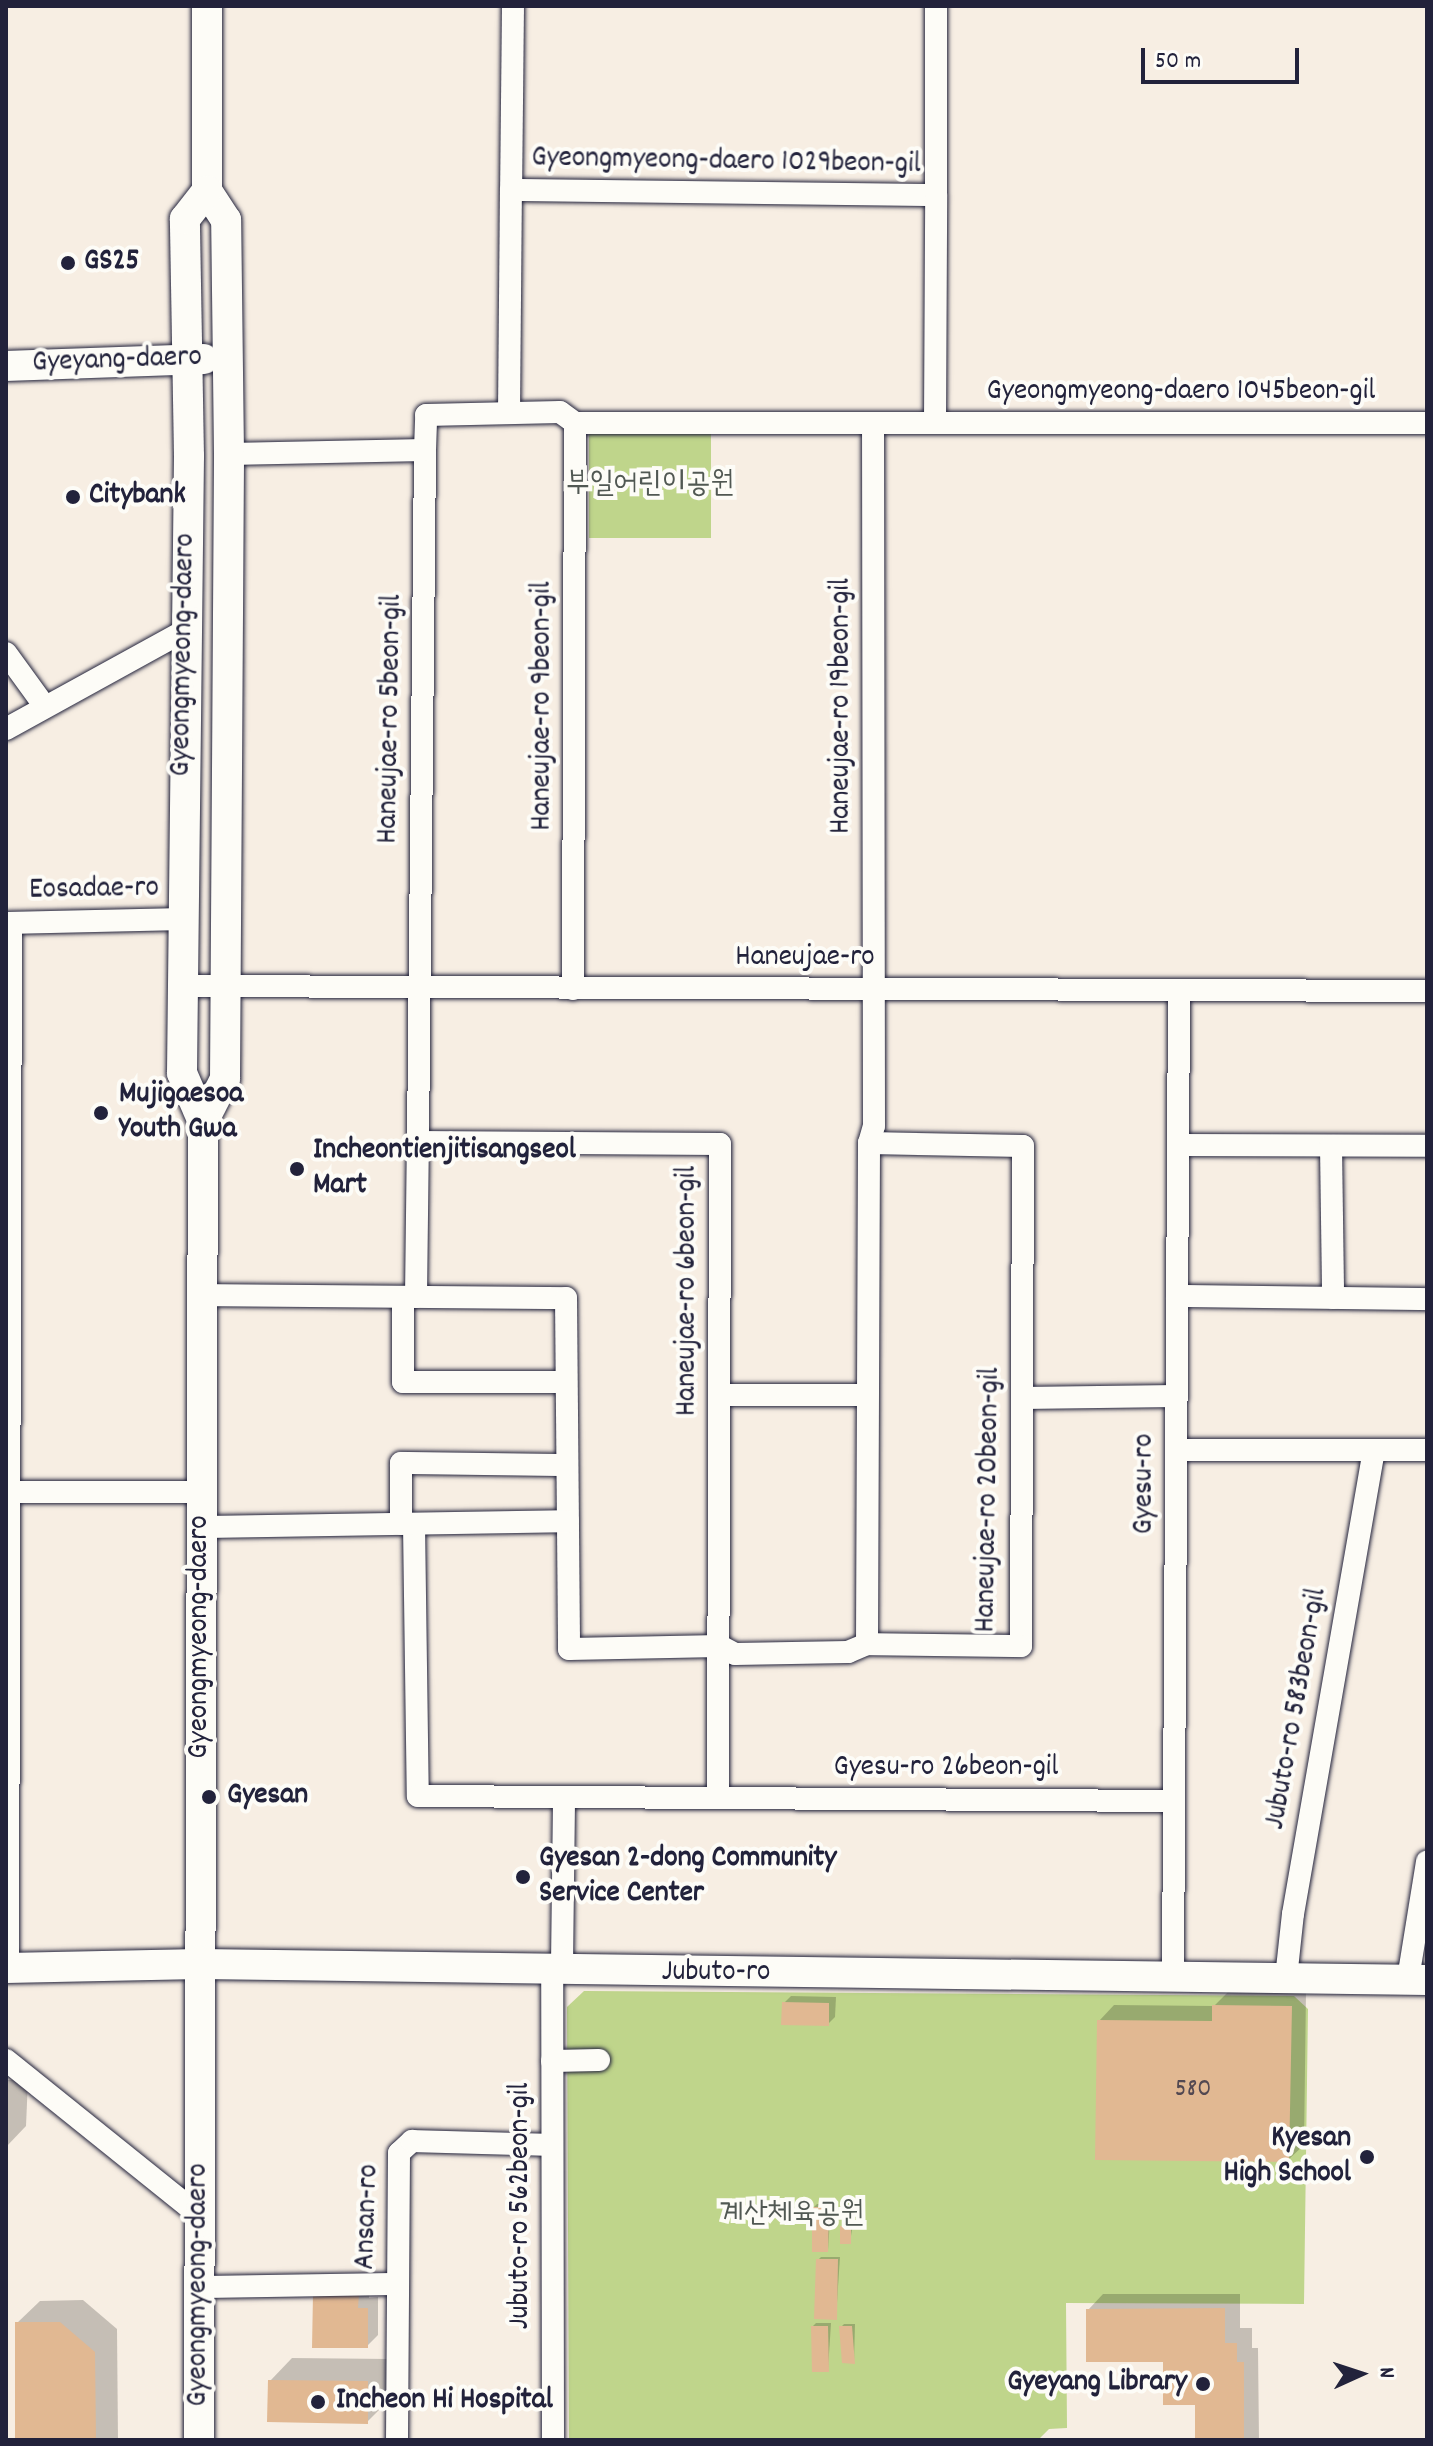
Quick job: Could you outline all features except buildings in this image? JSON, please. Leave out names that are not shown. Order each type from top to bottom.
[{"type":"street","name":"Gyeongmyeong-daero","points":[[203,1122],[225,1079],[229,454],[226,220],[207,191],[207,6]]},
{"type":"street","name":"Gyeongmyeong-daero 1029beon-gil","points":[[513,6],[511,190],[936,195],[936,6]]},
{"type":"street","points":[[509,413],[511,190]]},
{"type":"street","name":"Gyeongmyeong-daero","points":[[199,2440],[203,1122],[182,1073],[185,219],[207,191]]},
{"type":"street","points":[[935,423],[936,195]]},
{"type":"street","name":"Gyeyang-daero","points":[[6,366],[228,359]]},
{"type":"street","name":"Gyeongmyeong-daero 1045beon-gil","points":[[425,450],[426,415],[560,412],[575,423],[1427,423]]},
{"type":"street","name":"Haneujae-ro 9beon-gil","points":[[573,989],[575,423]]},
{"type":"street","name":"Haneujae-ro 19beon-gil","points":[[873,423],[873,990]]},
{"type":"street","points":[[229,454],[425,450]]},
{"type":"street","name":"Haneujae-ro 5beon-gil","points":[[419,988],[425,450]]},
{"type":"street","points":[[6,729],[43,704],[184,631]]},
{"type":"street","points":[[6,653],[43,704]]},
{"type":"street","name":"Eosadae-ro","points":[[8,923],[184,919]]},
{"type":"street","points":[[7,1968],[8,923]]},
{"type":"street","name":"Haneujae-ro","points":[[184,986],[1427,991]]},
{"type":"street","points":[[419,988],[418,1142],[403,1382],[566,1382]]},
{"type":"street","points":[[202,1295],[566,1298],[569,1649],[720,1646],[735,1654],[848,1652],[867,1644],[869,1143],[874,1126],[873,990]]},
{"type":"street","name":"Gyesu-ro","points":[[1173,1977],[1179,991]]},
{"type":"street","name":"Haneujae-ro 6beon-gil","points":[[418,1142],[720,1144],[718,1797]]},
{"type":"street","name":"Haneujae-ro 20beon-gil","points":[[867,1644],[1021,1646],[1022,1398],[1023,1146],[869,1143]]},
{"type":"street","points":[[1178,1145],[1427,1146]]},
{"type":"street","points":[[1331,1146],[1333,1298]]},
{"type":"street","points":[[1177,1296],[1427,1299]]},
{"type":"street","points":[[719,1395],[867,1395]]},
{"type":"street","points":[[1022,1398],[1176,1396]]},
{"type":"street","points":[[1176,1450],[1427,1450]]},
{"type":"street","name":"Jubuto-ro 583beon-gil","points":[[1286,1978],[1293,1914],[1374,1450]]},
{"type":"street","points":[[408,1524],[401,1463],[567,1465]]},
{"type":"street","points":[[8,1492],[202,1492]]},
{"type":"street","points":[[201,1527],[568,1521]]},
{"type":"street","name":"Gyesu-ro 26beon-gil","points":[[408,1524],[418,1796],[1174,1801]]},
{"type":"street","name":"Jubuto-ro 562beon-gil","points":[[553,2440],[552,1979],[562,1965],[564,1797]]},
{"type":"street","points":[[1418,1980],[1427,1862]]},
{"type":"street","name":"Jubuto-ro","points":[[7,1968],[200,1964],[556,1972],[1418,1980]]},
{"type":"street","points":[[6,2060],[200,2216]]},
{"type":"street","points":[[552,2061],[599,2060]]},
{"type":"street","name":"Ansan-ro","points":[[397,2440],[399,2153],[412,2141],[552,2145]]},
{"type":"street","points":[[200,2287],[397,2284]]},
{"type":"green space","name":"부일어린이공원","points":[[589,434],[711,434],[711,538],[589,538]]},
{"type":"green space","name":"계산체육공원","points":[[584,1991],[1294,1996],[1308,2009],[1304,2304],[1066,2303],[1067,2428],[1049,2429],[1038,2440],[569,2440],[567,2007]]},
{"type":"place","name":"GS25","points":[[68,263]]},
{"type":"place","name":"Citybank","points":[[73,497]]},
{"type":"place","name":"Mujigaesoa Youth Gwa","points":[[101,1113]]},
{"type":"place","name":"Incheontienjitisangseol Mart","points":[[297,1169]]},
{"type":"place","name":"Gyesan","points":[[209,1797]]},
{"type":"place","name":"Gyesan 2-dong Community Service Center","points":[[523,1877]]},
{"type":"place","name":"Kyesan High School","points":[[1367,2157]]},
{"type":"place","name":"Gyeyang Library","points":[[1203,2384]]},
{"type":"place","name":"Incheon Hi Hospital","points":[[318,2402]]}]
